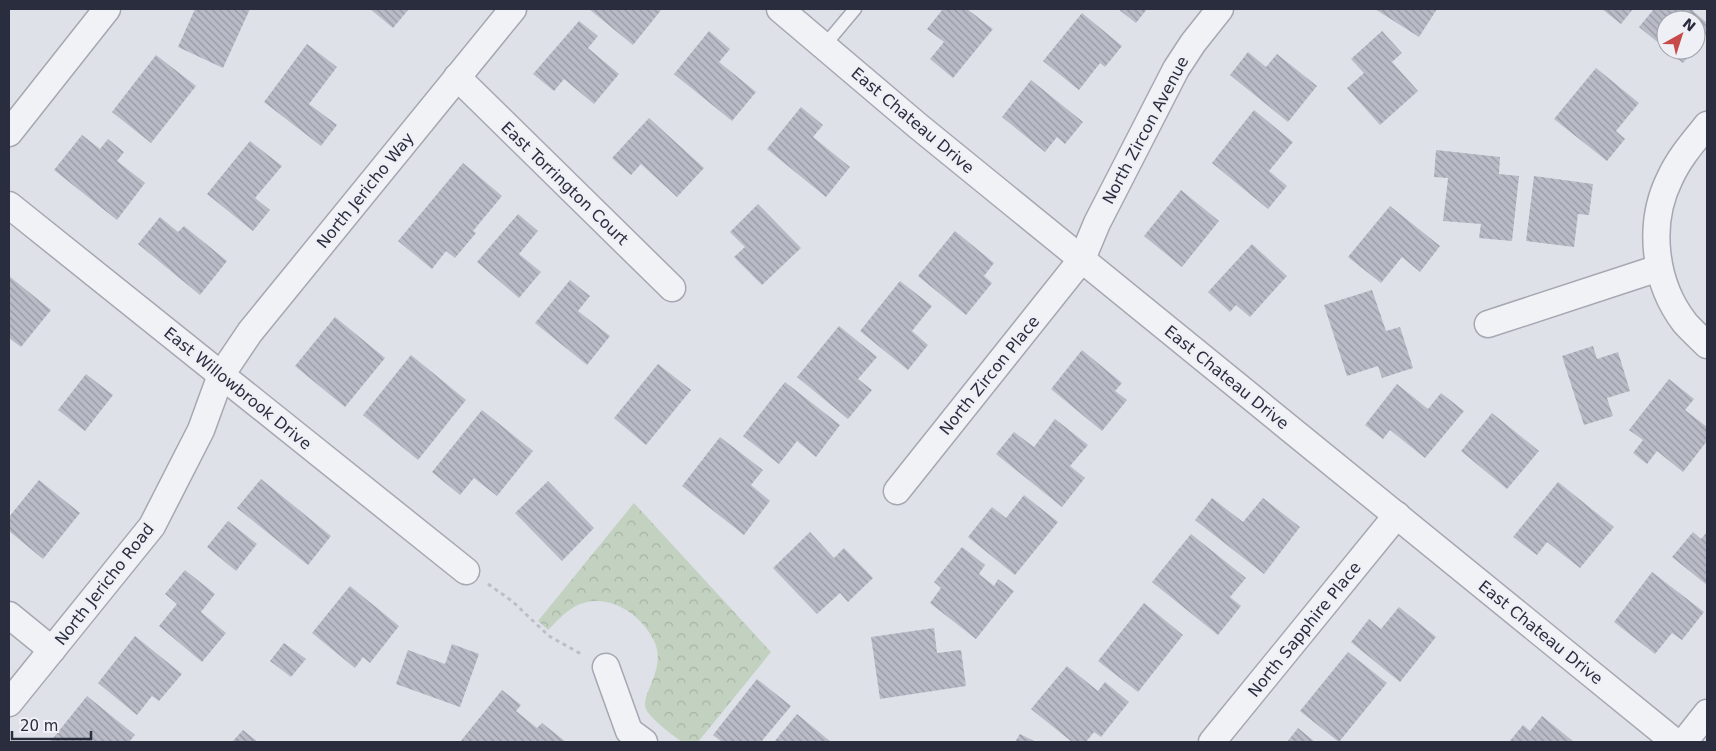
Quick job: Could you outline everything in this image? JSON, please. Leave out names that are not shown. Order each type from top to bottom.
[{"type":"street","points":[[9,133],[108,9]]},
{"type":"street","name":"North Jericho Way","points":[[221,375],[250,332],[513,9]]},
{"type":"street","name":"East Chateau Drive","points":[[780,9],[1082,259],[1676,742]]},
{"type":"street","name":"North Zircon Avenue","points":[[1082,259],[1097,223],[1176,68],[1193,42],[1220,9]]},
{"type":"street","name":"East Torrington Court","points":[[457,77],[672,288]]},
{"type":"street","points":[[1707,125],[1686,152],[1670,178],[1659,207],[1656,237],[1659,268],[1669,297],[1685,323],[1707,345]]},
{"type":"street","name":"East Willowbrook Drive","points":[[9,205],[466,571]]},
{"type":"street","name":"North Zircon Place","points":[[897,492],[1082,259]]},
{"type":"street","points":[[1488,324],[1659,268]]},
{"type":"street","name":"North Jericho Road","points":[[9,703],[152,526],[201,430],[221,375]]},
{"type":"street","name":"North Sapphire Place","points":[[1212,742],[1397,515]]},
{"type":"street","points":[[9,615],[52,650]]},
{"type":"street","points":[[606,667],[629,731],[644,742]]},
{"type":"street","points":[[1684,742],[1707,713]]},
{"type":"lane","points":[[824,46],[855,9]]},
{"type":"path","points":[[466,571],[500,591],[549,636],[606,667]]},
{"type":"green space","points":[[634,503],[771,652],[698,742],[683,742],[679,740],[648,713],[645,703],[646,697],[655,672],[658,653],[649,632],[632,614],[622,607],[598,601],[586,602],[574,607],[548,630],[538,621]]},
{"type":"building","points":[[195,9],[250,9],[223,68],[178,47]]},
{"type":"building","points":[[370,9],[409,9],[393,28]]},
{"type":"building","points":[[589,9],[662,9],[633,45]]},
{"type":"building","points":[[943,9],[967,9],[993,29],[953,78],[930,59],[944,42],[927,29]]},
{"type":"building","points":[[1118,9],[1147,9],[1136,23]]},
{"type":"building","points":[[1375,9],[1437,9],[1419,37]]},
{"type":"building","points":[[1602,9],[1633,9],[1621,24]]},
{"type":"building","points":[[1654,9],[1694,9],[1656,10],[1656,41],[1639,27]]},
{"type":"building","points":[[1082,13],[1122,46],[1105,67],[1100,63],[1079,90],[1043,61]]},
{"type":"building","points":[[579,21],[598,36],[588,48],[619,74],[594,104],[564,79],[554,91],[533,74]]},
{"type":"building","points":[[709,31],[730,49],[719,62],[756,92],[732,121],[674,74]]},
{"type":"building","points":[[1382,31],[1402,53],[1392,62],[1418,91],[1380,125],[1347,88],[1364,73],[1351,59]]},
{"type":"building","points":[[307,44],[337,67],[309,104],[337,125],[321,146],[264,102]]},
{"type":"building","points":[[1248,52],[1266,67],[1277,54],[1317,86],[1288,122],[1230,75]]},
{"type":"building","points":[[156,55],[196,86],[151,143],[112,112]]},
{"type":"building","points":[[1596,68],[1639,103],[1616,131],[1625,139],[1607,161],[1554,119]]},
{"type":"building","points":[[1031,80],[1083,122],[1065,144],[1057,137],[1045,152],[1002,117]]},
{"type":"building","points":[[801,107],[823,125],[813,137],[850,167],[826,197],[767,149]]},
{"type":"building","points":[[1254,110],[1293,142],[1269,171],[1287,186],[1268,209],[1212,163]]},
{"type":"building","points":[[649,118],[704,168],[677,197],[641,164],[631,175],[612,158]]},
{"type":"building","points":[[82,135],[100,149],[108,139],[124,152],[117,161],[145,183],[117,220],[54,170]]},
{"type":"building","points":[[250,141],[282,166],[255,198],[270,210],[253,231],[207,194]]},
{"type":"building","points":[[1436,150],[1500,157],[1499,174],[1519,176],[1512,241],[1479,238],[1481,224],[1443,221],[1448,178],[1434,177]]},
{"type":"building","points":[[463,163],[502,196],[473,231],[476,233],[455,258],[446,251],[432,269],[398,241]]},
{"type":"building","points":[[1534,176],[1593,184],[1589,215],[1578,214],[1574,247],[1526,241]]},
{"type":"building","points":[[1181,190],[1219,221],[1182,267],[1144,236]]},
{"type":"building","points":[[758,204],[801,248],[762,285],[734,257],[745,247],[730,232]]},
{"type":"building","points":[[1390,206],[1440,246],[1420,272],[1402,257],[1381,283],[1348,257]]},
{"type":"building","points":[[518,214],[538,231],[519,254],[541,272],[519,298],[477,262]]},
{"type":"building","points":[[160,217],[178,232],[184,226],[227,261],[200,295],[138,244]]},
{"type":"building","points":[[955,231],[994,263],[984,276],[992,283],[966,315],[918,276]]},
{"type":"building","points":[[1252,244],[1287,276],[1250,317],[1236,305],[1230,312],[1208,292]]},
{"type":"building","points":[[9,276],[51,310],[21,347],[9,338]]},
{"type":"building","points":[[570,280],[590,296],[578,311],[610,336],[587,365],[535,323]]},
{"type":"building","points":[[900,281],[932,306],[912,331],[928,345],[908,370],[860,331]]},
{"type":"building","points":[[1372,290],[1386,331],[1400,327],[1413,368],[1382,378],[1378,366],[1347,376],[1324,305]]},
{"type":"building","points":[[335,317],[385,358],[345,407],[295,366]]},
{"type":"building","points":[[839,326],[877,357],[858,379],[872,390],[848,419],[797,377]]},
{"type":"building","points":[[1593,346],[1597,359],[1618,352],[1630,391],[1607,398],[1613,416],[1584,425],[1562,356]]},
{"type":"building","points":[[1082,350],[1122,383],[1115,391],[1127,400],[1102,431],[1051,389]]},
{"type":"building","points":[[411,355],[466,400],[418,460],[363,415]]},
{"type":"building","points":[[658,364],[691,390],[646,445],[614,418]]},
{"type":"building","points":[[86,374],[113,395],[85,431],[58,410]]},
{"type":"building","points":[[1669,379],[1694,399],[1685,410],[1707,427],[1707,441],[1683,472],[1657,451],[1647,464],[1633,453],[1643,440],[1629,430]]},
{"type":"building","points":[[785,382],[840,425],[816,457],[797,441],[779,464],[743,436]]},
{"type":"building","points":[[1397,384],[1428,409],[1441,393],[1464,411],[1425,458],[1390,430],[1383,439],[1365,425]]},
{"type":"building","points":[[482,410],[533,451],[497,496],[474,478],[460,495],[432,472]]},
{"type":"building","points":[[1492,413],[1539,451],[1507,489],[1461,451]]},
{"type":"building","points":[[1055,419],[1088,445],[1070,466],[1085,478],[1062,507],[996,454],[1014,432],[1034,447]]},
{"type":"building","points":[[720,437],[763,470],[751,485],[770,501],[744,535],[682,486]]},
{"type":"building","points":[[261,479],[331,536],[308,565],[237,508]]},
{"type":"building","points":[[39,480],[80,513],[43,559],[9,531],[9,517]]},
{"type":"building","points":[[548,481],[594,528],[562,561],[515,513]]},
{"type":"building","points":[[1558,482],[1614,527],[1580,568],[1547,542],[1537,555],[1513,537]]},
{"type":"building","points":[[1024,495],[1058,522],[1015,575],[968,537],[992,507],[1006,518]]},
{"type":"building","points":[[1212,498],[1243,522],[1263,498],[1300,527],[1264,574],[1195,520]]},
{"type":"building","points":[[228,521],[257,544],[236,571],[207,547]]},
{"type":"building","points":[[810,532],[834,558],[844,548],[873,578],[848,602],[840,593],[817,614],[773,568]]},
{"type":"building","points":[[1693,532],[1701,539],[1707,532],[1707,585],[1672,557]]},
{"type":"building","points":[[1191,534],[1246,578],[1230,597],[1241,606],[1218,635],[1152,582]]},
{"type":"building","points":[[962,547],[985,565],[979,574],[994,586],[998,579],[1014,591],[976,639],[930,603],[941,588],[934,582]]},
{"type":"building","points":[[185,570],[215,594],[201,612],[226,633],[202,662],[159,626],[177,604],[165,594]]},
{"type":"building","points":[[1652,572],[1704,612],[1682,640],[1672,633],[1655,654],[1614,622]]},
{"type":"building","points":[[350,586],[399,626],[370,663],[363,657],[355,668],[312,633]]},
{"type":"building","points":[[1144,603],[1183,635],[1138,692],[1098,661]]},
{"type":"building","points":[[1399,607],[1436,637],[1400,682],[1351,642],[1369,619],[1381,629]]},
{"type":"building","points":[[934,628],[937,653],[961,650],[966,686],[880,699],[871,637]]},
{"type":"building","points":[[135,636],[182,674],[159,701],[152,696],[137,715],[98,683]]},
{"type":"building","points":[[284,643],[306,659],[291,677],[270,661]]},
{"type":"building","points":[[452,644],[479,654],[460,707],[396,684],[408,650],[445,664]]},
{"type":"building","points":[[1348,652],[1387,683],[1339,742],[1300,711]]},
{"type":"building","points":[[1067,666],[1098,691],[1105,682],[1129,702],[1101,737],[1094,732],[1086,742],[1072,742],[1031,709]]},
{"type":"building","points":[[757,679],[791,706],[761,742],[722,742],[713,735]]},
{"type":"building","points":[[502,690],[521,705],[516,711],[537,728],[542,723],[566,742],[460,742]]},
{"type":"building","points":[[87,696],[135,735],[129,742],[50,742]]},
{"type":"building","points":[[797,714],[831,742],[774,742]]},
{"type":"building","points":[[1542,716],[1574,742],[1509,742],[1523,725],[1530,731]]},
{"type":"building","points":[[1298,728],[1315,742],[1287,742]]},
{"type":"building","points":[[243,730],[258,742],[232,742]]},
{"type":"building","points":[[1020,734],[1036,742],[1015,742]]}]
